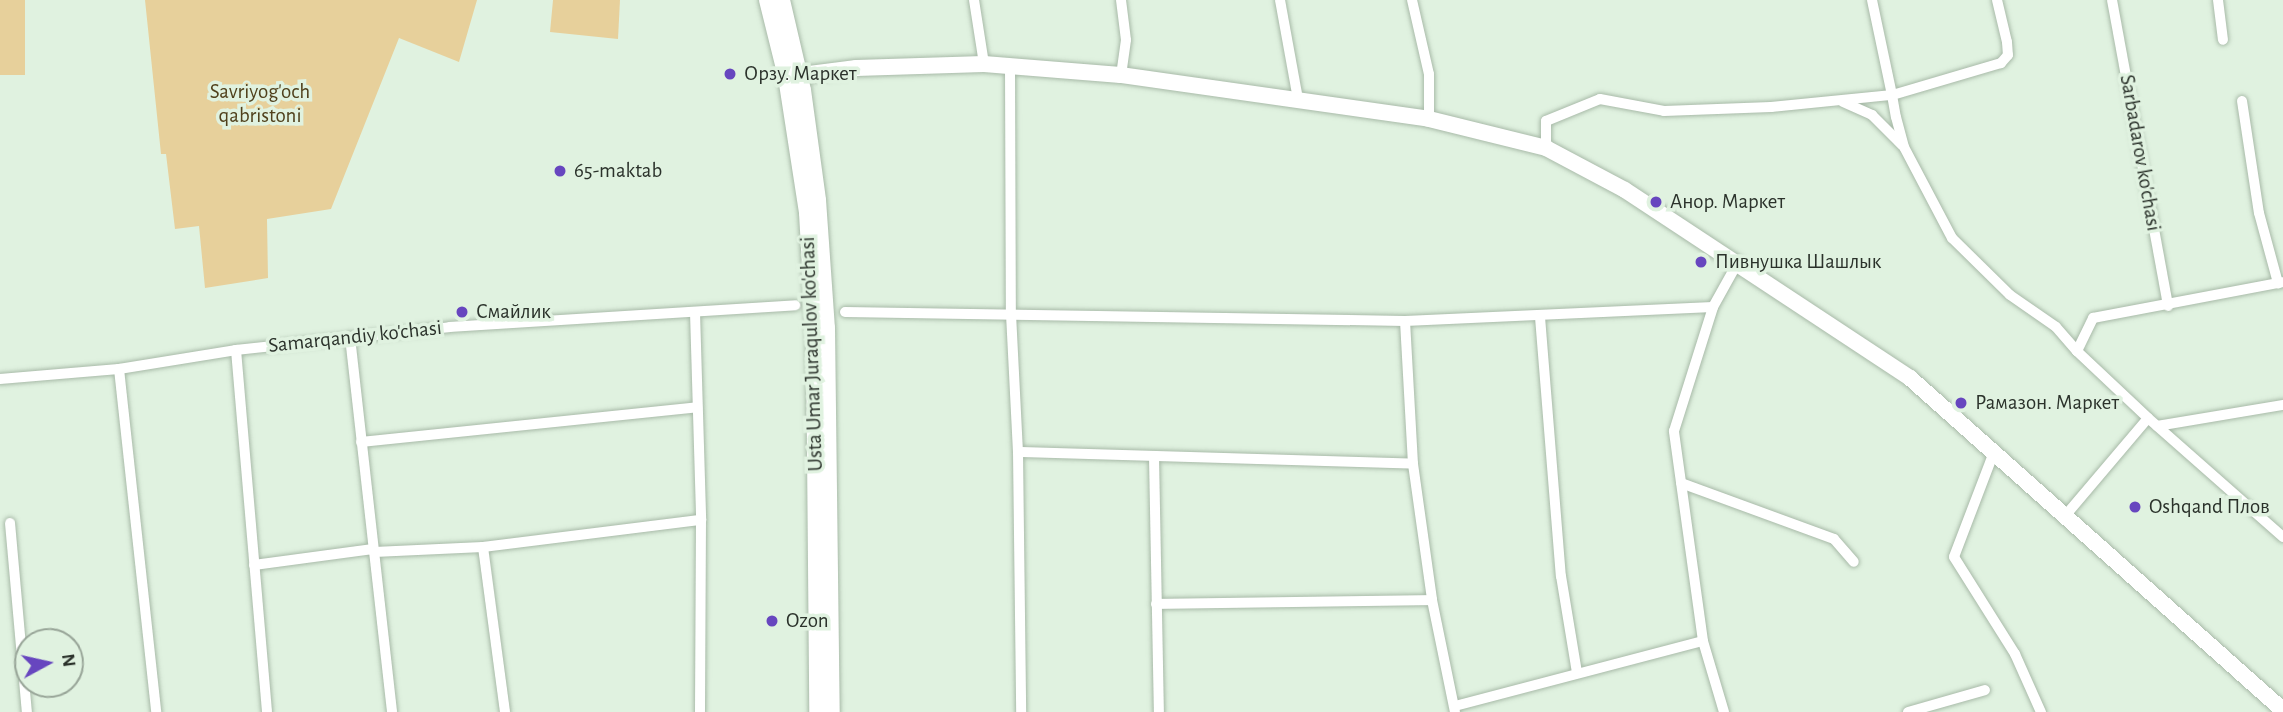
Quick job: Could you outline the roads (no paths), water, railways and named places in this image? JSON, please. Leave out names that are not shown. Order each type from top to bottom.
[{"type":"main road","name":"Usta Umar Juraqulov ko'chasi","points":[[767,0],[793,76],[818,200],[827,328],[832,712]]},
{"type":"main road","name":"Usta Umar Juraqulov ko'chasi","points":[[782,0],[807,213],[814,335],[817,712]]},
{"type":"main road","points":[[793,76],[856,68],[984,64],[1121,75],[1429,119],[1546,148],[1625,190],[1738,262],[1910,378],[2283,709]]},
{"type":"street","points":[[974,0],[984,64]]},
{"type":"street","points":[[1121,0],[1126,40],[1121,75]]},
{"type":"street","points":[[1280,0],[1298,99]]},
{"type":"street","points":[[1412,0],[1429,74],[1429,119]]},
{"type":"street","points":[[1872,0],[1904,147],[1952,238],[2010,295],[2056,327],[2077,351],[2152,422],[2283,537]]},
{"type":"street","points":[[1546,148],[1546,121],[1600,99],[1664,111],[1771,107],[1892,95],[2001,63],[2007,55],[2007,43],[1997,0]]},
{"type":"street","name":"Sarbadarov ko'chasi","points":[[2112,0],[2168,306]]},
{"type":"street","points":[[2218,0],[2223,40]]},
{"type":"street","points":[[1010,67],[1011,314],[1018,452],[1021,712]]},
{"type":"street","points":[[1840,100],[1872,115],[1904,147]]},
{"type":"street","points":[[2077,351],[2093,318],[2168,306],[2280,282],[2259,213],[2242,101]]},
{"type":"street","points":[[1724,712],[1703,641],[1674,431],[1713,307],[1738,262]]},
{"type":"street","name":"Samarqandiy ko'chasi","points":[[0,379],[119,369],[236,350],[450,327],[795,305]]},
{"type":"street","points":[[845,312],[1405,321],[1713,307]]},
{"type":"street","points":[[695,312],[701,520],[700,712]]},
{"type":"street","points":[[1539,317],[1561,576],[1577,673]]},
{"type":"street","points":[[1405,321],[1413,464],[1432,600],[1455,709],[1577,673],[1703,641]]},
{"type":"street","points":[[349,337],[392,712]]},
{"type":"street","points":[[236,350],[267,712]]},
{"type":"street","points":[[119,369],[156,712]]},
{"type":"street","points":[[2066,516],[2152,422],[2283,405]]},
{"type":"street","points":[[362,442],[697,407]]},
{"type":"street","points":[[1018,452],[1154,457],[1254,457],[1413,464]]},
{"type":"street","points":[[1994,452],[1954,557],[2015,654],[2041,712]]},
{"type":"street","points":[[1154,457],[1159,712]]},
{"type":"street","points":[[1681,483],[1833,540],[1854,562]]},
{"type":"street","points":[[254,565],[374,551],[483,547],[701,520]]},
{"type":"street","points":[[10,523],[27,712]]},
{"type":"street","points":[[483,547],[505,712]]},
{"type":"street","points":[[1156,604],[1432,600]]},
{"type":"street","points":[[1908,712],[1985,690]]},
{"type":"place","name":"Орзу. Маркет","points":[[730,74]]},
{"type":"place","name":"65-maktab","points":[[560,171]]},
{"type":"place","name":"Анор. Маркет","points":[[1656,202]]},
{"type":"place","name":"Пивнушка Шашлык","points":[[1701,262]]},
{"type":"place","name":"Смайлик","points":[[462,312]]},
{"type":"place","name":"Рамазон. Маркет","points":[[1961,403]]},
{"type":"place","name":"Oshqand Плов","points":[[2135,507]]},
{"type":"place","name":"Ozon","points":[[772,621]]},
{"type":"park label","name":"Savriyog'och qabristoni","points":[[260,104]]}]
